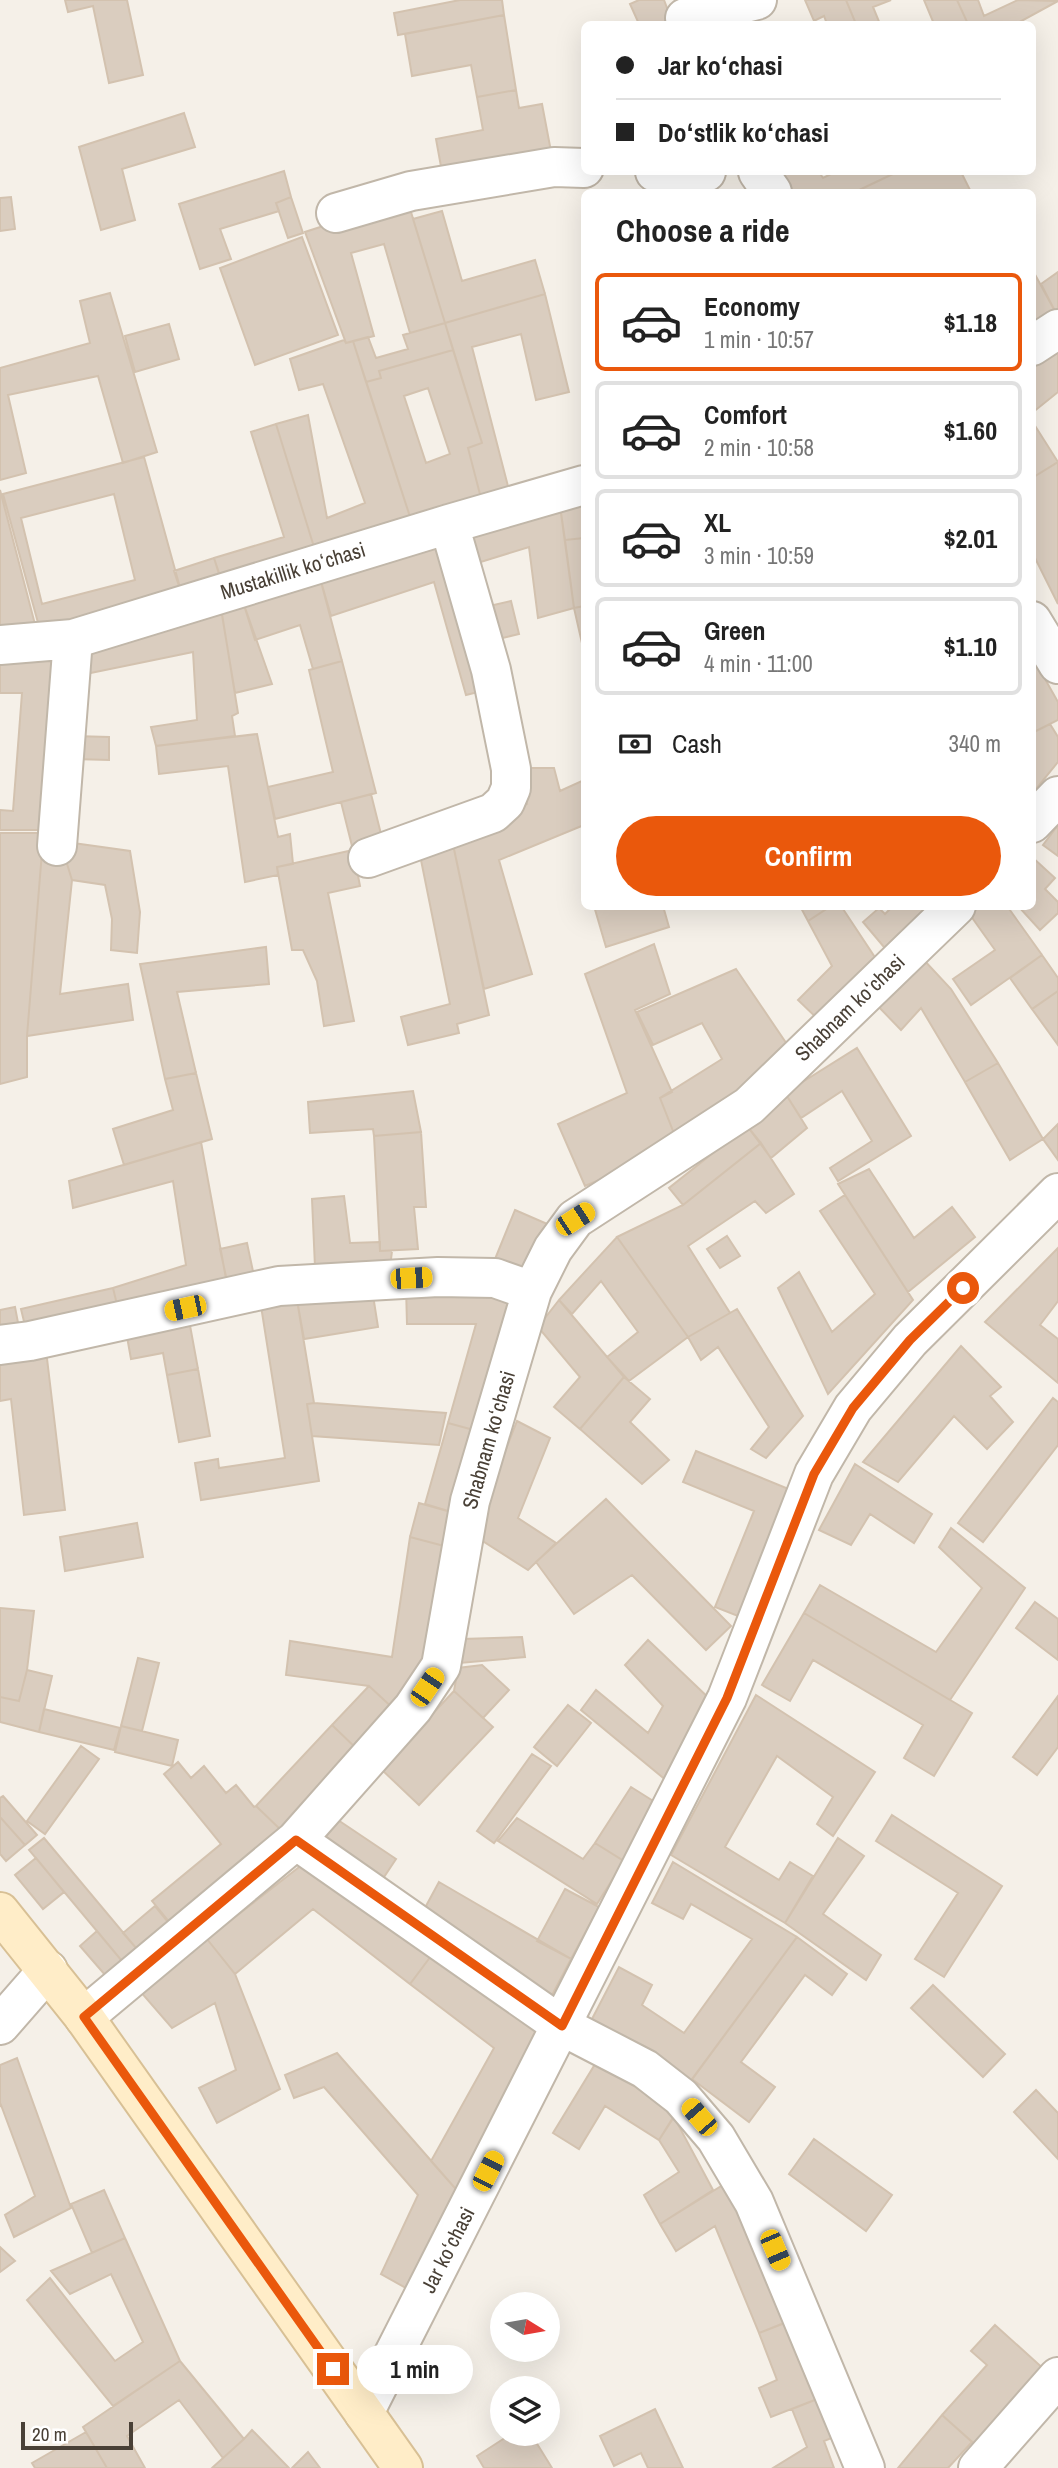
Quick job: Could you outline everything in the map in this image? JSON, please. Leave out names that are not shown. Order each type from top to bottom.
[{"type":"street","points":[[683,14],[757,0]]},
{"type":"street","points":[[336,213],[411,191],[554,167],[581,168]]},
{"type":"street","points":[[1036,344],[1058,330]]},
{"type":"street","name":"Mustakillik koʻchasi","points":[[0,645],[73,639],[449,523],[581,485]]},
{"type":"street","points":[[368,858],[493,813],[505,802],[511,788],[512,769],[491,670],[449,523]]},
{"type":"street","points":[[1036,628],[1058,664]]},
{"type":"street","points":[[57,846],[73,639]]},
{"type":"street","points":[[1036,819],[1058,796]]},
{"type":"street","name":"Shabnam koʻchasi","points":[[84,2017],[296,1840],[413,1708],[441,1666],[470,1502],[532,1291],[553,1249],[575,1219],[749,1106],[952,910]]},
{"type":"street","name":"Jar koʻchasi","points":[[365,2413],[727,1698],[814,1474],[846,1419],[910,1340],[1058,1193]]},
{"type":"street","points":[[0,1345],[69,1333],[279,1286],[449,1277],[495,1278],[532,1291]]},
{"type":"street","points":[[296,1840],[562,2026],[645,2069],[681,2097],[716,2138],[754,2202],[865,2468]]},
{"type":"street","points":[[0,1912],[84,2017],[403,2468]]},
{"type":"street","points":[[0,2025],[48,1969]]},
{"type":"street","points":[[978,2468],[1058,2377]]},
{"type":"building","points":[[65,0],[127,0],[143,75],[109,83],[93,6],[68,12]]},
{"type":"building","points":[[460,0],[502,0],[504,15],[398,35],[394,13]]},
{"type":"building","points":[[639,0],[664,0],[672,21],[638,21],[630,4]]},
{"type":"building","points":[[805,0],[846,0],[855,21],[826,21],[824,16],[814,21]]},
{"type":"building","points":[[846,0],[891,0],[873,7],[879,21],[855,21]]},
{"type":"building","points":[[924,0],[957,0],[967,21],[933,21]]},
{"type":"building","points":[[957,0],[978,0],[984,16],[1018,0],[1058,1],[1021,21],[967,21]]},
{"type":"building","points":[[504,15],[516,90],[477,97],[471,65],[412,76],[405,34]]},
{"type":"building","points":[[516,90],[519,108],[542,104],[553,162],[444,183],[436,139],[483,130],[477,97]]},
{"type":"building","points":[[184,113],[195,147],[122,169],[135,220],[101,230],[79,147]]},
{"type":"building","points":[[284,171],[291,197],[276,203],[279,211],[220,229],[231,259],[200,269],[179,204]]},
{"type":"building","points":[[779,175],[821,175],[823,178],[829,175],[891,175],[861,189],[787,189]]},
{"type":"building","points":[[891,175],[962,175],[970,189],[861,189]]},
{"type":"building","points":[[11,197],[15,229],[0,231],[0,198]]},
{"type":"building","points":[[291,197],[303,233],[288,238],[276,203]]},
{"type":"building","points":[[407,199],[445,323],[410,333],[384,244],[351,253],[374,336],[346,343],[305,232]]},
{"type":"building","points":[[442,211],[462,281],[535,260],[545,294],[445,323],[413,219]]},
{"type":"building","points":[[302,237],[338,335],[255,365],[220,268]]},
{"type":"building","points":[[1058,272],[1058,314],[1057,315],[1041,284]]},
{"type":"building","points":[[1036,276],[1057,315],[1036,324]]},
{"type":"building","points":[[110,293],[157,452],[123,463],[98,376],[8,395],[26,473],[0,480],[0,368],[90,343],[80,301]]},
{"type":"building","points":[[545,294],[569,392],[536,400],[521,334],[472,347],[510,494],[482,502],[468,448],[482,443],[445,323]]},
{"type":"building","points":[[445,323],[453,350],[379,371],[381,378],[366,382],[353,341],[368,337],[376,358],[408,349],[403,335]]},
{"type":"building","points":[[169,324],[179,359],[135,372],[125,336]]},
{"type":"building","points":[[344,340],[346,343],[353,341],[413,526],[318,560],[276,424],[308,415],[327,518],[365,503],[323,384],[299,390],[290,359]]},
{"type":"building","points":[[1058,345],[1058,392],[1036,410],[1036,362]]},
{"type":"building","points":[[453,350],[482,443],[468,448],[482,502],[413,526],[366,382],[381,378],[379,371]],"holes":[[[428,388],[450,454],[426,463],[404,396]]]},
{"type":"building","points":[[276,424],[318,560],[224,590],[214,558],[284,537],[251,432]]},
{"type":"building","points":[[1036,427],[1058,462],[1036,476]]},
{"type":"building","points":[[144,457],[182,595],[40,630],[3,494]],"holes":[[[114,494],[135,580],[42,604],[21,518]]]},
{"type":"building","points":[[1058,462],[1058,604],[1036,560],[1036,476]]},
{"type":"building","points":[[0,490],[37,632],[0,634]]},
{"type":"building","points":[[581,503],[581,538],[565,540],[560,506]]},
{"type":"building","points":[[560,506],[574,608],[538,618],[529,547],[471,565],[462,530]]},
{"type":"building","points":[[447,538],[490,689],[466,695],[434,582],[331,616],[320,578]]},
{"type":"building","points":[[581,538],[581,607],[574,608],[565,540]]},
{"type":"building","points":[[214,558],[222,582],[182,595],[174,571]]},
{"type":"building","points":[[320,578],[342,661],[313,669],[300,625],[255,640],[243,602]]},
{"type":"building","points":[[511,601],[519,634],[494,640],[485,607]]},
{"type":"building","points":[[243,602],[272,684],[235,693],[221,609]]},
{"type":"building","points":[[581,607],[581,639],[574,608]]},
{"type":"building","points":[[222,614],[238,713],[232,716],[235,736],[156,746],[151,727],[197,720],[193,652],[76,676],[76,650]]},
{"type":"building","points":[[62,654],[46,830],[0,830],[0,810],[13,811],[22,693],[0,693],[0,656]]},
{"type":"building","points":[[342,661],[376,793],[275,819],[268,787],[333,772],[309,670]]},
{"type":"building","points":[[1036,663],[1058,702],[1058,720],[1036,731]]},
{"type":"building","points":[[1050,724],[1058,737],[1058,762],[1036,789],[1036,731]]},
{"type":"building","points":[[257,734],[278,837],[290,834],[293,864],[277,867],[278,875],[245,882],[228,766],[159,774],[156,746]]},
{"type":"building","points":[[73,736],[109,737],[109,760],[73,759]]},
{"type":"building","points":[[518,768],[554,768],[560,791],[581,781],[581,826],[499,860],[532,974],[484,989],[451,835],[527,804]]},
{"type":"building","points":[[371,794],[383,842],[353,850],[341,802]]},
{"type":"building","points":[[1058,825],[1058,856],[1043,845]]},
{"type":"building","points":[[0,833],[41,833],[42,852],[27,1036],[27,1077],[0,1084]]},
{"type":"building","points":[[451,835],[489,1015],[457,1024],[459,1033],[408,1045],[401,1017],[450,1004],[419,850]]},
{"type":"building","points":[[66,842],[130,851],[140,912],[137,953],[111,950],[112,919],[105,885],[72,880],[64,854]]},
{"type":"building","points":[[353,850],[360,886],[328,893],[354,1021],[324,1026],[317,981],[303,950],[292,950],[277,867]]},
{"type":"building","points":[[42,852],[64,854],[72,880],[60,994],[128,984],[133,1020],[27,1036]]},
{"type":"building","points":[[1036,861],[1055,878],[1045,889],[1058,902],[1058,913],[1040,930],[1022,910],[1036,910]]},
{"type":"building","points":[[595,910],[664,910],[669,927],[606,947]]},
{"type":"building","points":[[802,910],[825,910],[808,921]]},
{"type":"building","points":[[825,910],[844,910],[880,965],[823,1024],[798,1000],[832,966],[808,921]]},
{"type":"building","points":[[877,910],[885,914],[889,910],[937,910],[889,953],[863,922]]},
{"type":"building","points":[[1010,910],[1042,955],[971,1005],[953,979],[995,950],[968,912]]},
{"type":"building","points":[[654,944],[670,994],[635,1010],[672,1092],[660,1098],[679,1146],[585,1186],[558,1124],[627,1093],[585,974]]},
{"type":"building","points":[[266,947],[269,984],[177,992],[196,1073],[165,1079],[140,964]]},
{"type":"building","points":[[1042,955],[1058,978],[1058,991],[1032,1009],[1010,978]]},
{"type":"building","points":[[922,958],[951,989],[998,1063],[965,1082],[921,1008],[901,1030],[874,1002]]},
{"type":"building","points":[[736,969],[795,1056],[679,1146],[660,1098],[722,1059],[702,1023],[653,1045],[637,1012]]},
{"type":"building","points":[[1058,991],[1058,1045],[1032,1009]]},
{"type":"building","points":[[857,1048],[911,1136],[838,1181],[830,1168],[872,1141],[842,1091],[801,1118],[785,1093]]},
{"type":"building","points":[[998,1063],[1043,1139],[1010,1160],[965,1082]]},
{"type":"building","points":[[196,1073],[212,1139],[124,1165],[113,1129],[173,1110],[165,1079]]},
{"type":"building","points":[[413,1091],[421,1132],[374,1136],[373,1129],[310,1133],[308,1102]]},
{"type":"building","points":[[785,1093],[807,1128],[771,1158],[747,1126]]},
{"type":"building","points":[[1058,1124],[1058,1160],[1043,1139]]},
{"type":"building","points":[[747,1126],[761,1143],[683,1205],[669,1188]]},
{"type":"building","points":[[421,1132],[426,1207],[414,1207],[418,1249],[380,1251],[374,1136]]},
{"type":"building","points":[[201,1142],[227,1284],[119,1313],[113,1288],[186,1265],[173,1181],[73,1208],[69,1181]]},
{"type":"building","points":[[761,1143],[794,1194],[766,1213],[755,1201],[688,1246],[730,1313],[688,1337],[617,1237],[683,1205]]},
{"type":"building","points":[[869,1169],[914,1238],[952,1207],[975,1237],[908,1292],[838,1184]]},
{"type":"building","points":[[845,1195],[913,1300],[828,1394],[778,1288],[799,1272],[832,1332],[875,1294],[820,1211]]},
{"type":"building","points":[[344,1196],[350,1243],[380,1242],[380,1251],[392,1251],[389,1276],[315,1267],[312,1199]]},
{"type":"building","points":[[515,1210],[552,1226],[530,1279],[493,1264]]},
{"type":"building","points":[[727,1236],[740,1256],[720,1268],[707,1249]]},
{"type":"building","points":[[617,1237],[688,1337],[629,1381],[607,1357],[638,1332],[601,1281],[572,1314],[559,1300]]},
{"type":"building","points":[[247,1243],[254,1276],[227,1281],[220,1249]]},
{"type":"building","points":[[1058,1248],[1058,1301],[1040,1325],[1058,1339],[1058,1383],[985,1322]]},
{"type":"building","points":[[406,1287],[518,1291],[481,1432],[448,1423],[476,1324],[407,1324]]},
{"type":"building","points":[[113,1288],[119,1313],[27,1334],[21,1309]]},
{"type":"building","points":[[372,1289],[378,1327],[304,1339],[297,1300]]},
{"type":"building","points":[[297,1300],[314,1403],[307,1404],[319,1481],[201,1500],[195,1463],[218,1459],[219,1468],[285,1458],[261,1306]]},
{"type":"building","points":[[559,1300],[624,1377],[580,1429],[554,1407],[580,1377],[538,1327]]},
{"type":"building","points":[[15,1307],[19,1328],[0,1331],[0,1310]]},
{"type":"building","points":[[737,1309],[803,1416],[766,1458],[751,1449],[769,1427],[718,1347],[701,1360],[688,1337]]},
{"type":"building","points":[[189,1320],[198,1369],[167,1375],[163,1353],[131,1359],[126,1331]]},
{"type":"building","points":[[961,1346],[1001,1387],[990,1396],[1013,1422],[987,1449],[954,1416],[898,1482],[863,1462]]},
{"type":"building","points":[[46,1350],[65,1510],[24,1515],[11,1399],[0,1401],[0,1355]]},
{"type":"building","points":[[198,1369],[210,1436],[179,1442],[167,1375]]},
{"type":"building","points":[[624,1377],[650,1399],[630,1422],[669,1460],[642,1484],[580,1429]]},
{"type":"building","points":[[1053,1398],[1058,1402],[1058,1445],[983,1542],[958,1523]]},
{"type":"building","points":[[307,1404],[446,1413],[439,1445],[312,1436]]},
{"type":"building","points":[[517,1421],[550,1438],[518,1518],[556,1543],[528,1570],[478,1538],[484,1505]]},
{"type":"building","points":[[448,1423],[481,1432],[458,1514],[425,1504]]},
{"type":"building","points":[[696,1451],[796,1492],[743,1618],[715,1607],[754,1511],[683,1482]]},
{"type":"building","points":[[855,1464],[932,1514],[914,1543],[870,1514],[851,1545],[819,1530]]},
{"type":"building","points":[[606,1499],[731,1626],[706,1650],[632,1575],[574,1614],[536,1562]]},
{"type":"building","points":[[419,1503],[458,1514],[448,1547],[410,1537]]},
{"type":"building","points":[[137,1523],[143,1557],[65,1571],[60,1537]]},
{"type":"building","points":[[951,1528],[1025,1588],[950,1700],[804,1613],[820,1585],[936,1652],[982,1588],[939,1547]]},
{"type":"building","points":[[410,1537],[448,1547],[430,1664],[397,1712],[369,1686],[286,1675],[290,1641],[392,1657]]},
{"type":"building","points":[[1035,1602],[1058,1619],[1058,1660],[1016,1628]]},
{"type":"building","points":[[0,1608],[34,1611],[27,1670],[19,1701],[0,1697]]},
{"type":"building","points":[[804,1613],[972,1713],[934,1776],[904,1758],[923,1725],[813,1660],[790,1701],[762,1685]]},
{"type":"building","points":[[522,1637],[525,1657],[460,1663],[462,1639]]},
{"type":"building","points":[[648,1640],[714,1703],[673,1786],[581,1710],[596,1690],[648,1733],[663,1706],[625,1665]]},
{"type":"building","points":[[138,1658],[159,1663],[142,1731],[121,1726]]},
{"type":"building","points":[[482,1665],[509,1690],[483,1718],[454,1691],[458,1668]]},
{"type":"building","points":[[27,1670],[52,1676],[39,1732],[0,1722],[0,1697],[19,1701]]},
{"type":"building","points":[[369,1686],[397,1712],[360,1752],[332,1725]]},
{"type":"building","points":[[454,1691],[493,1727],[419,1805],[381,1769]]},
{"type":"building","points":[[756,1695],[875,1772],[833,1836],[817,1824],[833,1797],[777,1756],[725,1847],[779,1880],[790,1862],[813,1876],[785,1923],[671,1855]]},
{"type":"building","points":[[1058,1696],[1058,1747],[1037,1775],[1013,1757]]},
{"type":"building","points":[[568,1705],[591,1723],[557,1766],[534,1747]]},
{"type":"building","points":[[44,1709],[120,1728],[114,1750],[39,1732]]},
{"type":"building","points":[[332,1725],[360,1752],[283,1832],[256,1806]]},
{"type":"building","points":[[121,1726],[178,1740],[172,1766],[115,1752]]},
{"type":"building","points":[[81,1746],[99,1759],[45,1834],[27,1821]]},
{"type":"building","points":[[532,1754],[551,1766],[494,1843],[477,1831]]},
{"type":"building","points":[[178,1762],[191,1778],[204,1766],[226,1793],[236,1785],[254,1807],[283,1832],[174,1928],[152,1901],[221,1844],[164,1774]]},
{"type":"building","points":[[631,1787],[658,1804],[624,1861],[595,1843]]},
{"type":"building","points":[[3,1796],[37,1835],[25,1845],[0,1817],[0,1798]]},
{"type":"building","points":[[892,1815],[1002,1886],[944,1977],[915,1959],[958,1893],[876,1841]]},
{"type":"building","points":[[332,1816],[396,1859],[378,1886],[315,1843]]},
{"type":"building","points":[[0,1817],[25,1845],[6,1861],[0,1854]]},
{"type":"building","points":[[517,1818],[583,1859],[595,1843],[624,1861],[597,1904],[498,1841]]},
{"type":"building","points":[[44,1838],[137,1949],[122,1961],[29,1850]]},
{"type":"building","points":[[838,1838],[864,1856],[823,1914],[881,1955],[866,1980],[785,1923]]},
{"type":"building","points":[[312,1857],[434,1952],[410,1984],[313,1909],[235,1974],[207,1939]]},
{"type":"building","points":[[36,1858],[64,1892],[43,1909],[15,1875]]},
{"type":"building","points":[[673,1862],[797,1937],[685,2089],[592,2019],[619,1967],[652,1985],[642,2005],[684,2033],[752,1939],[691,1904],[683,1919],[652,1903]]},
{"type":"building","points":[[439,1882],[571,1959],[550,1999],[419,1919]]},
{"type":"building","points":[[565,1889],[599,1907],[571,1959],[537,1941]]},
{"type":"building","points":[[155,1906],[168,1922],[137,1949],[123,1933]]},
{"type":"building","points":[[97,1931],[122,1961],[106,1976],[80,1946]]},
{"type":"building","points":[[797,1937],[847,1974],[832,1995],[805,1975],[741,2062],[775,2087],[749,2122],[692,2079]]},
{"type":"building","points":[[207,1939],[235,1974],[280,2089],[217,2123],[199,2088],[236,2070],[215,2003],[172,2028],[139,1990]]},
{"type":"building","points":[[434,1952],[546,2027],[461,2195],[431,2161],[494,2048],[410,1984]]},
{"type":"building","points":[[933,1985],[1005,2054],[983,2077],[911,2008]]},
{"type":"building","points":[[337,2053],[461,2195],[413,2292],[381,2274],[418,2195],[324,2087],[294,2098],[285,2075]]},
{"type":"building","points":[[17,2058],[71,2208],[14,2237],[5,2215],[35,2196],[0,2106],[0,2065]]},
{"type":"building","points":[[597,2061],[677,2111],[659,2140],[605,2106],[579,2149],[553,2133]]},
{"type":"building","points":[[1036,2090],[1058,2113],[1058,2159],[1014,2112]]},
{"type":"building","points":[[674,2117],[713,2190],[660,2224],[644,2195],[679,2172],[659,2140]]},
{"type":"building","points":[[814,2139],[892,2195],[866,2231],[789,2174]]},
{"type":"building","points":[[731,2180],[789,2321],[759,2333],[715,2226],[676,2251],[660,2224]]},
{"type":"building","points":[[104,2190],[125,2238],[92,2253],[71,2204]]},
{"type":"building","points":[[125,2238],[180,2361],[113,2406],[27,2300],[50,2278],[115,2361],[143,2342],[111,2274],[70,2294],[51,2271]]},
{"type":"building","points":[[0,2247],[15,2261],[0,2272]]},
{"type":"building","points":[[795,2319],[825,2396],[771,2417],[759,2388],[777,2380],[759,2333]]},
{"type":"building","points":[[995,2325],[1046,2371],[978,2447],[942,2415],[987,2365],[971,2351]]},
{"type":"building","points":[[180,2361],[244,2439],[223,2458],[179,2400],[127,2436],[145,2468],[107,2468],[83,2427]]},
{"type":"building","points":[[825,2396],[839,2435],[824,2441],[834,2468],[773,2468],[807,2447],[792,2409]]},
{"type":"building","points":[[655,2409],[683,2468],[648,2468],[641,2453],[614,2466],[600,2436]]},
{"type":"building","points":[[942,2415],[972,2442],[948,2468],[898,2468]]},
{"type":"building","points":[[252,2430],[289,2468],[212,2468],[244,2439]]},
{"type":"building","points":[[86,2432],[107,2468],[35,2468],[32,2463]]},
{"type":"building","points":[[492,2446],[538,2446],[552,2468],[484,2468],[477,2456]]},
{"type":"building","points":[[308,2452],[320,2468],[292,2468]]},
{"type":"route","points":[[333,2369],[84,2017],[296,1840],[562,2026],[727,1698],[814,1474],[853,1408],[910,1340],[963,1288]]}]
